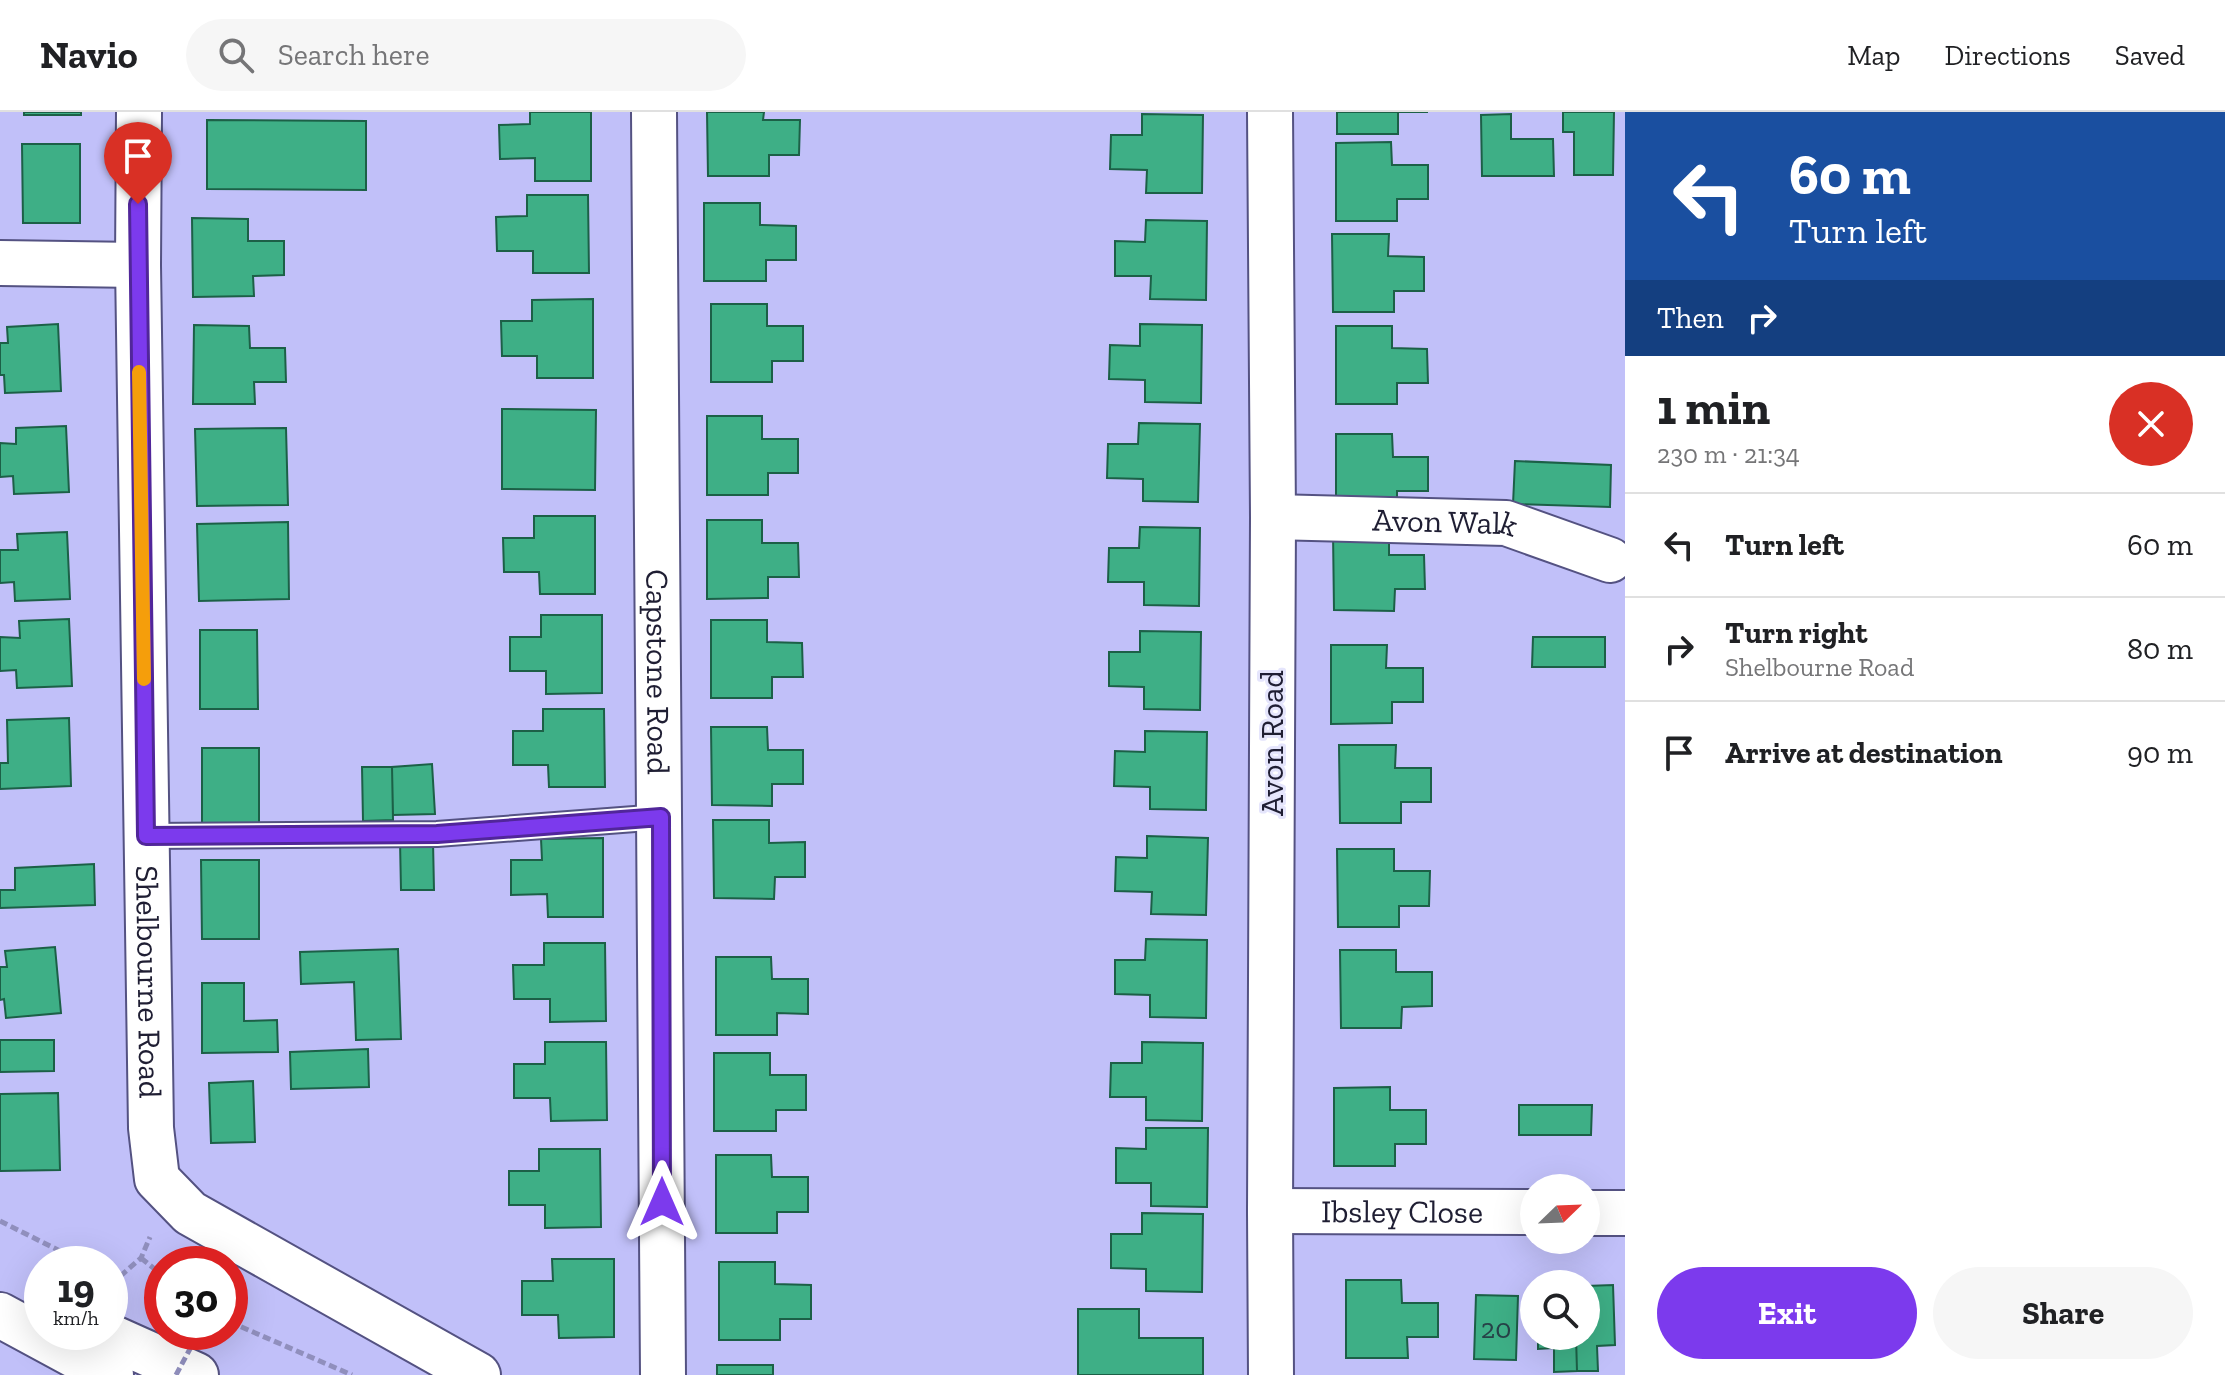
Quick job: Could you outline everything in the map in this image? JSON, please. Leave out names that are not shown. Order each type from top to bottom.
[{"type":"main road","name":"Shelbourne Road","points":[[139,112],[138,265],[146,836],[151,1128],[157,1179],[190,1213],[478,1375]]},
{"type":"main road","name":"Capstone Road","points":[[654,112],[661,817],[657,1370]]},
{"type":"main road","name":"Avon Road","points":[[1270,112],[1273,517],[1271,1375]]},
{"type":"main road","points":[[0,263],[138,265]]},
{"type":"main road","name":"Avon Walk","points":[[1273,517],[1506,523],[1610,560]]},
{"type":"main road","name":"Ibsley Close","points":[[1270,1211],[1520,1212]]},
{"type":"main road","points":[[1600,1213],[1625,1213]]},
{"type":"main road","points":[[0,1287],[24,1298]]},
{"type":"main road","points":[[0,1315],[111,1375]]},
{"type":"main road","points":[[128,1345],[196,1375]]},
{"type":"lane","points":[[146,836],[437,834],[661,817]]},
{"type":"path","points":[[0,1221],[50,1246]]},
{"type":"path","points":[[128,1269],[141,1258],[144,1260]]},
{"type":"path","points":[[248,1330],[352,1375]]},
{"type":"path","points":[[176,1375],[189,1350]]},
{"type":"building","points":[[24,112],[81,112],[81,115],[24,115]]},
{"type":"building","points":[[530,112],[591,112],[591,181],[535,181],[535,158],[500,159],[499,125],[530,124]]},
{"type":"building","points":[[707,112],[764,112],[763,120],[800,120],[799,155],[769,155],[769,176],[708,176]]},
{"type":"building","points":[[1337,112],[1398,112],[1398,134],[1337,134]]},
{"type":"building","points":[[1563,112],[1614,112],[1613,175],[1574,175],[1574,132],[1563,132]]},
{"type":"building","points":[[1142,114],[1203,115],[1202,193],[1146,193],[1147,170],[1110,169],[1111,135],[1142,135]]},
{"type":"building","points":[[1511,114],[1511,139],[1553,139],[1554,176],[1482,176],[1481,115]]},
{"type":"building","points":[[207,120],[366,121],[366,190],[207,189]]},
{"type":"building","points":[[1391,142],[1392,165],[1428,165],[1428,199],[1397,199],[1397,221],[1336,221],[1336,143]]},
{"type":"building","points":[[22,144],[80,144],[80,223],[23,223]]},
{"type":"building","points":[[527,195],[588,195],[589,273],[533,273],[533,251],[497,251],[496,217],[527,216]]},
{"type":"building","points":[[704,203],[760,203],[760,225],[796,226],[796,260],[766,260],[766,281],[704,281]]},
{"type":"building","points":[[192,218],[248,219],[248,241],[284,241],[284,275],[253,276],[254,296],[193,297]]},
{"type":"building","points":[[1146,220],[1207,221],[1206,300],[1150,299],[1151,276],[1115,276],[1115,241],[1145,242]]},
{"type":"building","points":[[1332,234],[1389,234],[1388,256],[1424,257],[1424,291],[1394,291],[1394,312],[1333,312]]},
{"type":"building","points":[[593,299],[593,378],[537,378],[537,356],[502,356],[501,321],[532,321],[532,300]]},
{"type":"building","points":[[711,304],[767,304],[767,326],[803,326],[803,361],[772,361],[772,382],[711,382]]},
{"type":"building","points":[[58,324],[61,391],[5,393],[4,375],[0,375],[0,343],[8,343],[7,327]]},
{"type":"building","points":[[1140,324],[1202,325],[1201,403],[1145,402],[1145,380],[1109,379],[1110,345],[1140,346]]},
{"type":"building","points":[[194,325],[249,326],[250,348],[285,348],[286,382],[254,382],[255,404],[193,404]]},
{"type":"building","points":[[1336,326],[1392,326],[1392,348],[1427,349],[1428,383],[1397,383],[1397,404],[1336,404]]},
{"type":"building","points":[[502,409],[596,410],[595,490],[502,489]]},
{"type":"building","points":[[707,416],[762,416],[762,439],[798,439],[798,473],[768,473],[768,495],[707,495]]},
{"type":"building","points":[[1139,423],[1200,424],[1198,502],[1143,501],[1143,479],[1107,478],[1108,444],[1138,444]]},
{"type":"building","points":[[66,426],[69,492],[14,494],[13,476],[0,477],[0,443],[16,444],[16,428]]},
{"type":"building","points":[[286,428],[288,505],[197,506],[195,429]]},
{"type":"building","points":[[1336,434],[1392,434],[1393,457],[1428,457],[1428,491],[1397,491],[1397,512],[1336,512]]},
{"type":"building","points":[[1515,461],[1611,465],[1610,507],[1513,504]]},
{"type":"building","points":[[534,516],[595,516],[595,594],[540,594],[539,572],[504,572],[503,538],[534,538]]},
{"type":"building","points":[[707,520],[762,520],[762,543],[798,543],[799,577],[768,577],[768,598],[707,599]]},
{"type":"building","points":[[288,522],[289,599],[199,601],[197,524]]},
{"type":"building","points":[[1140,527],[1200,528],[1199,606],[1144,605],[1144,582],[1108,582],[1109,548],[1139,548]]},
{"type":"building","points":[[67,532],[70,599],[15,601],[14,582],[0,583],[0,550],[18,550],[17,534]]},
{"type":"building","points":[[1333,532],[1389,532],[1389,555],[1424,555],[1425,589],[1395,589],[1394,611],[1334,610]]},
{"type":"building","points":[[541,615],[602,615],[602,693],[546,694],[546,671],[510,671],[510,637],[541,637]]},
{"type":"building","points":[[69,619],[72,686],[17,688],[16,670],[0,671],[0,637],[20,638],[19,621]]},
{"type":"building","points":[[711,620],[767,620],[767,642],[802,643],[803,677],[772,677],[772,698],[711,698]]},
{"type":"building","points":[[200,630],[257,630],[258,709],[200,709]]},
{"type":"building","points":[[1140,631],[1201,632],[1200,710],[1144,709],[1144,687],[1109,686],[1109,652],[1140,652]]},
{"type":"building","points":[[1533,637],[1605,637],[1605,667],[1532,667]]},
{"type":"building","points":[[1331,645],[1387,645],[1386,668],[1423,668],[1423,702],[1392,702],[1392,723],[1331,724]]},
{"type":"building","points":[[543,709],[604,709],[605,787],[549,787],[548,765],[513,765],[513,731],[543,731]]},
{"type":"building","points":[[69,718],[71,786],[0,789],[0,763],[8,763],[7,720]]},
{"type":"building","points":[[711,727],[767,727],[768,750],[803,750],[803,784],[772,784],[772,806],[712,805]]},
{"type":"building","points":[[1145,731],[1207,732],[1206,810],[1150,809],[1150,787],[1114,786],[1115,751],[1145,752]]},
{"type":"building","points":[[1339,745],[1396,745],[1395,768],[1431,768],[1431,802],[1401,802],[1401,823],[1340,823]]},
{"type":"building","points":[[202,748],[259,748],[259,827],[202,827]]},
{"type":"building","points":[[432,764],[435,814],[393,815],[392,767]]},
{"type":"building","points":[[362,767],[392,767],[393,820],[363,821]]},
{"type":"building","points":[[713,820],[769,820],[769,843],[805,842],[805,877],[775,877],[774,899],[714,898]]},
{"type":"building","points":[[1147,836],[1208,838],[1206,915],[1151,914],[1152,892],[1115,891],[1116,857],[1147,858]]},
{"type":"building","points":[[603,838],[603,917],[548,917],[547,894],[511,895],[511,860],[542,860],[541,839]]},
{"type":"building","points":[[400,841],[433,841],[434,890],[401,890]]},
{"type":"building","points":[[1337,849],[1394,849],[1394,871],[1430,871],[1429,906],[1399,906],[1399,927],[1338,927]]},
{"type":"building","points":[[201,860],[259,860],[259,939],[202,939]]},
{"type":"building","points":[[94,864],[95,905],[0,908],[0,890],[15,890],[15,868]]},
{"type":"building","points":[[1146,939],[1207,940],[1206,1018],[1150,1017],[1150,995],[1115,994],[1115,960],[1145,960]]},
{"type":"building","points":[[544,943],[605,943],[606,1021],[550,1022],[550,999],[514,999],[513,965],[544,965]]},
{"type":"building","points":[[55,947],[61,1013],[6,1018],[4,999],[0,1000],[0,967],[7,967],[5,951]]},
{"type":"building","points":[[398,949],[401,1039],[356,1040],[354,982],[301,984],[300,952]]},
{"type":"building","points":[[1340,950],[1396,950],[1396,972],[1432,972],[1432,1006],[1402,1007],[1401,1028],[1341,1028]]},
{"type":"building","points":[[716,957],[771,957],[772,979],[808,979],[808,1014],[777,1013],[777,1035],[716,1035]]},
{"type":"building","points":[[202,983],[244,983],[244,1021],[277,1020],[278,1052],[202,1053]]},
{"type":"building","points":[[0,1040],[54,1040],[54,1071],[0,1072]]},
{"type":"building","points":[[545,1042],[606,1042],[607,1120],[551,1121],[550,1098],[514,1098],[514,1064],[545,1064]]},
{"type":"building","points":[[1142,1042],[1203,1043],[1202,1121],[1146,1120],[1146,1097],[1110,1097],[1111,1063],[1142,1063]]},
{"type":"building","points":[[368,1049],[369,1087],[291,1089],[290,1052]]},
{"type":"building","points":[[714,1053],[770,1053],[770,1075],[806,1075],[806,1110],[776,1110],[776,1131],[714,1131]]},
{"type":"building","points":[[253,1081],[255,1142],[211,1143],[209,1083]]},
{"type":"building","points":[[1390,1087],[1390,1110],[1426,1110],[1426,1144],[1395,1144],[1395,1166],[1334,1166],[1334,1088]]},
{"type":"building","points":[[58,1093],[60,1170],[0,1171],[0,1094]]},
{"type":"building","points":[[1519,1105],[1592,1105],[1591,1135],[1519,1135]]},
{"type":"building","points":[[1146,1128],[1208,1128],[1207,1207],[1151,1206],[1151,1183],[1116,1183],[1116,1148],[1146,1149]]},
{"type":"building","points":[[539,1149],[600,1149],[601,1227],[545,1228],[545,1205],[509,1205],[509,1171],[539,1171]]},
{"type":"building","points":[[716,1155],[771,1155],[772,1177],[808,1177],[808,1212],[777,1212],[777,1233],[716,1233]]},
{"type":"building","points":[[1142,1213],[1203,1214],[1202,1292],[1146,1291],[1146,1269],[1111,1268],[1111,1234],[1142,1234]]},
{"type":"building","points":[[552,1259],[614,1259],[614,1337],[559,1338],[558,1315],[522,1315],[522,1281],[553,1281]]},
{"type":"building","points":[[719,1262],[775,1262],[775,1284],[811,1285],[811,1319],[780,1319],[780,1340],[719,1340]]},
{"type":"building","points":[[1346,1280],[1401,1280],[1402,1303],[1438,1303],[1438,1337],[1407,1337],[1408,1358],[1346,1358]]},
{"type":"building","points":[[1600,1285],[1613,1285],[1615,1345],[1600,1346]]},
{"type":"building","points":[[1476,1295],[1518,1296],[1516,1360],[1474,1359]]},
{"type":"building","points":[[1078,1309],[1139,1309],[1139,1338],[1203,1338],[1203,1375],[1078,1375]]},
{"type":"building","points":[[1554,1350],[1576,1350],[1577,1371],[1554,1372]]},
{"type":"building","points":[[1576,1350],[1597,1350],[1598,1371],[1577,1371]]},
{"type":"building","points":[[717,1365],[773,1365],[773,1375],[717,1375]]},
{"type":"slow traffic","points":[[139,372],[144,679]]},
{"type":"route","points":[[138,204],[146,836],[437,834],[661,817],[662,1202]]}]
